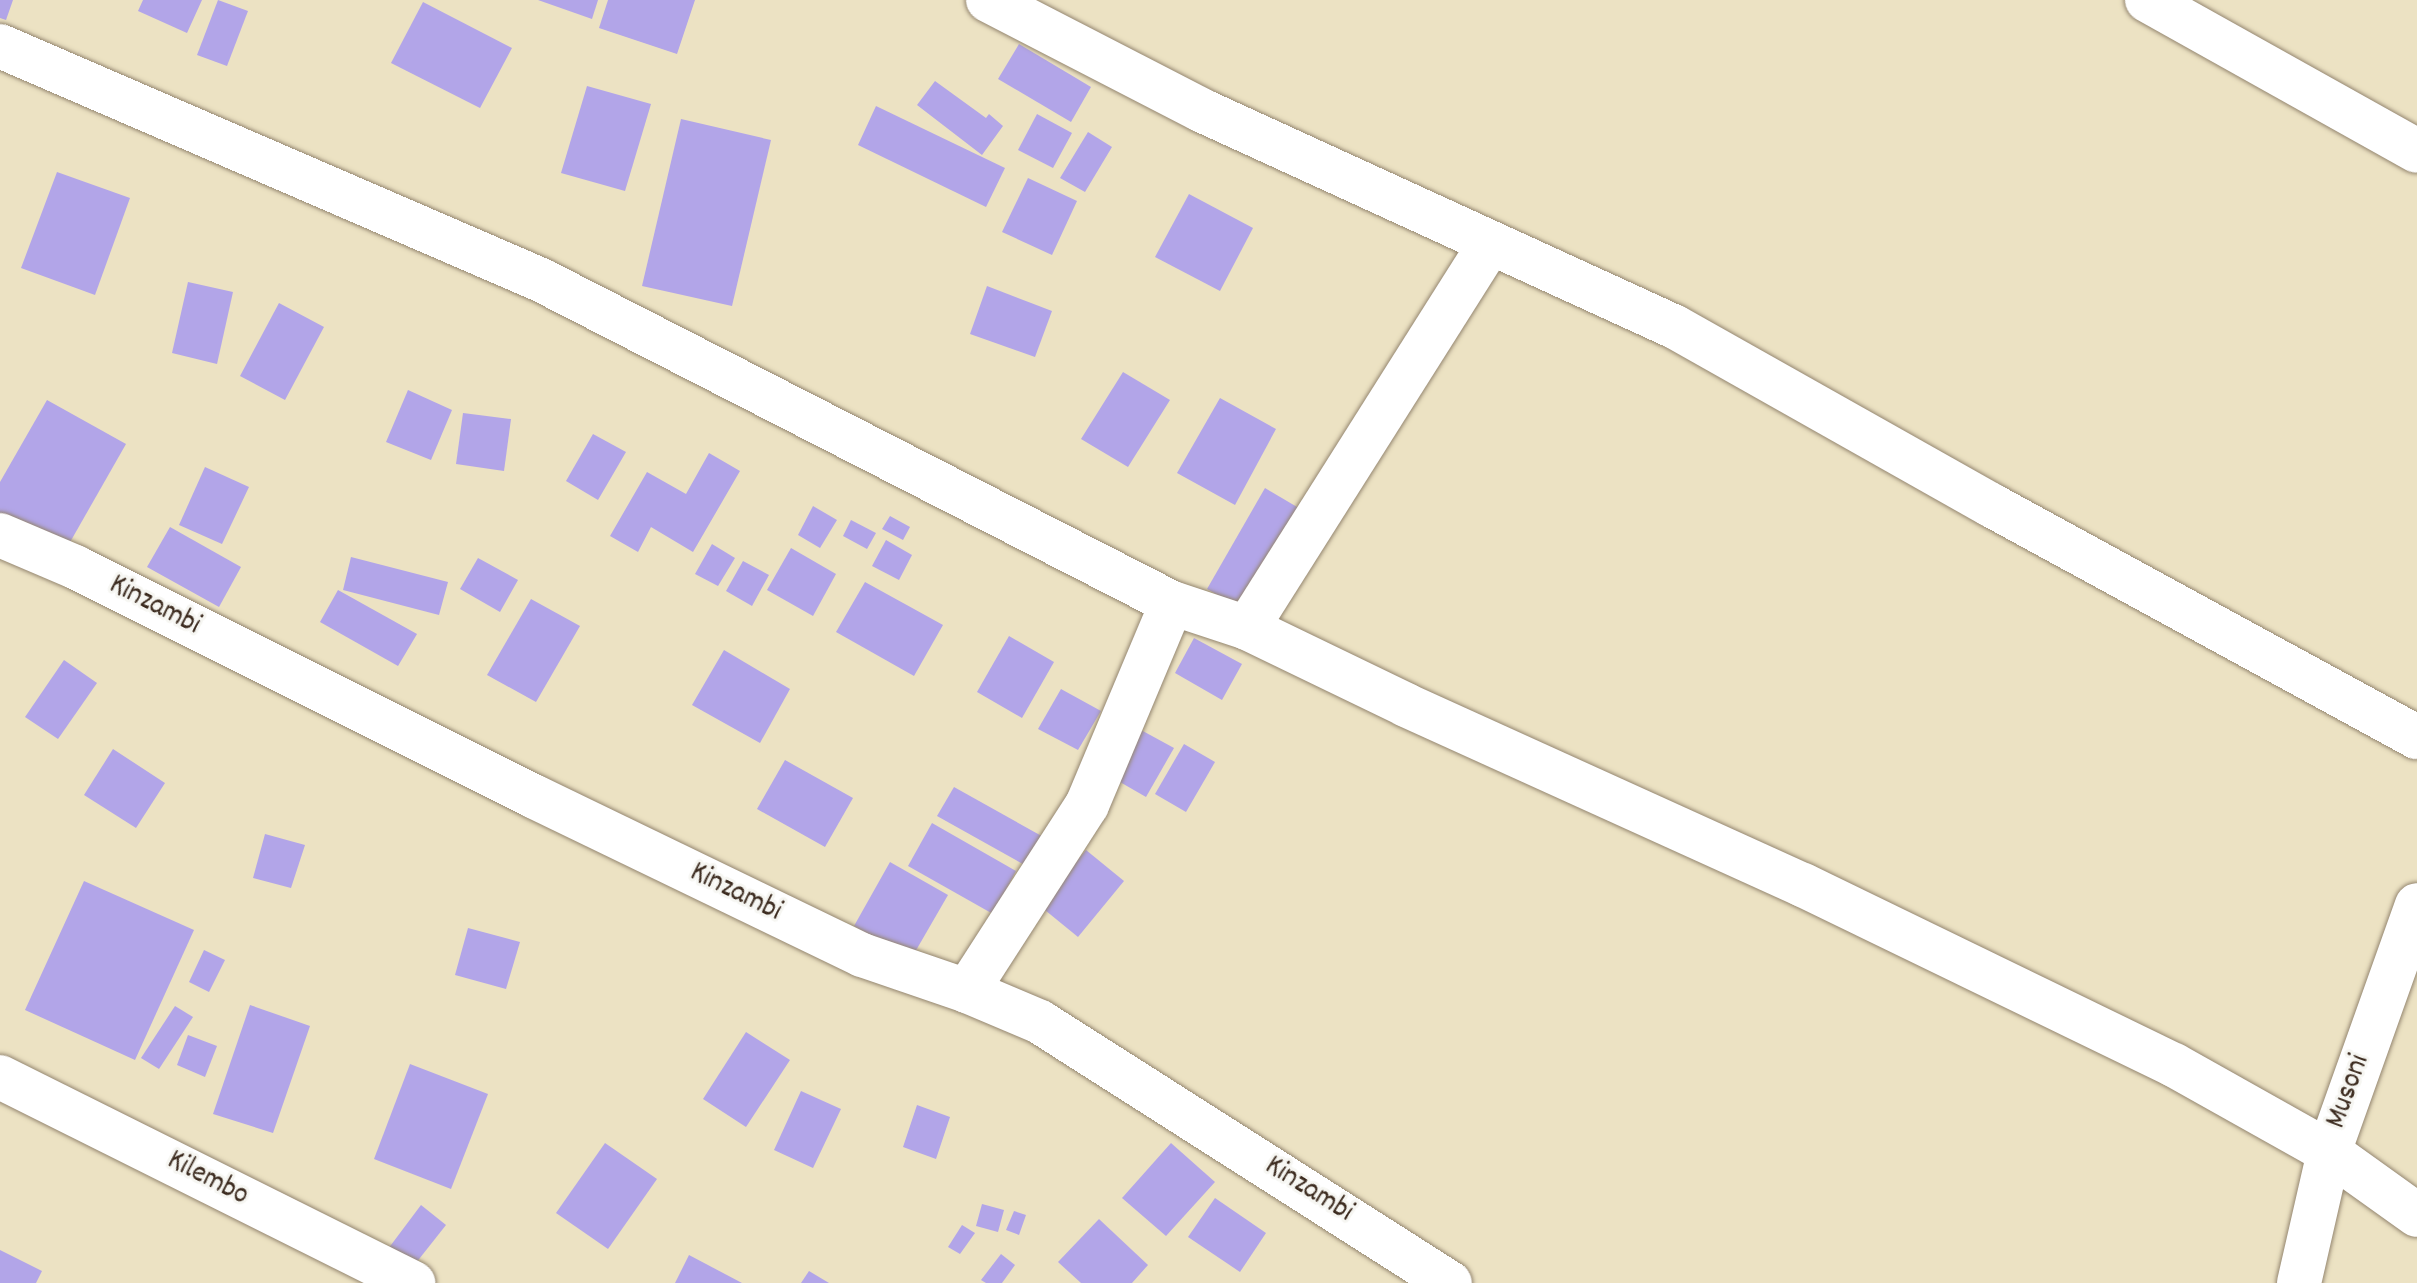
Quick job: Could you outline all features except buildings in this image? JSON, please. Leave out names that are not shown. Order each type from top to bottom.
[{"type":"street","points":[[988,0],[1201,110],[1675,327],[1991,505],[2417,737]]},
{"type":"street","points":[[2147,0],[2417,151]]},
{"type":"street","points":[[0,46],[541,280],[1172,603],[1247,628],[1406,705],[1803,885],[2174,1065],[2329,1152],[2417,1215]]},
{"type":"street","points":[[1247,628],[1490,243]]},
{"type":"street","name":"Kinzambi","points":[[0,535],[75,567],[549,804],[862,955],[967,991],[1040,1022],[1450,1283]]},
{"type":"street","points":[[967,991],[1087,805],[1172,603]]},
{"type":"street","name":"Musoni","points":[[2299,1283],[2329,1152],[2417,905]]},
{"type":"street","name":"Kilembo","points":[[0,1077],[414,1283]]}]
